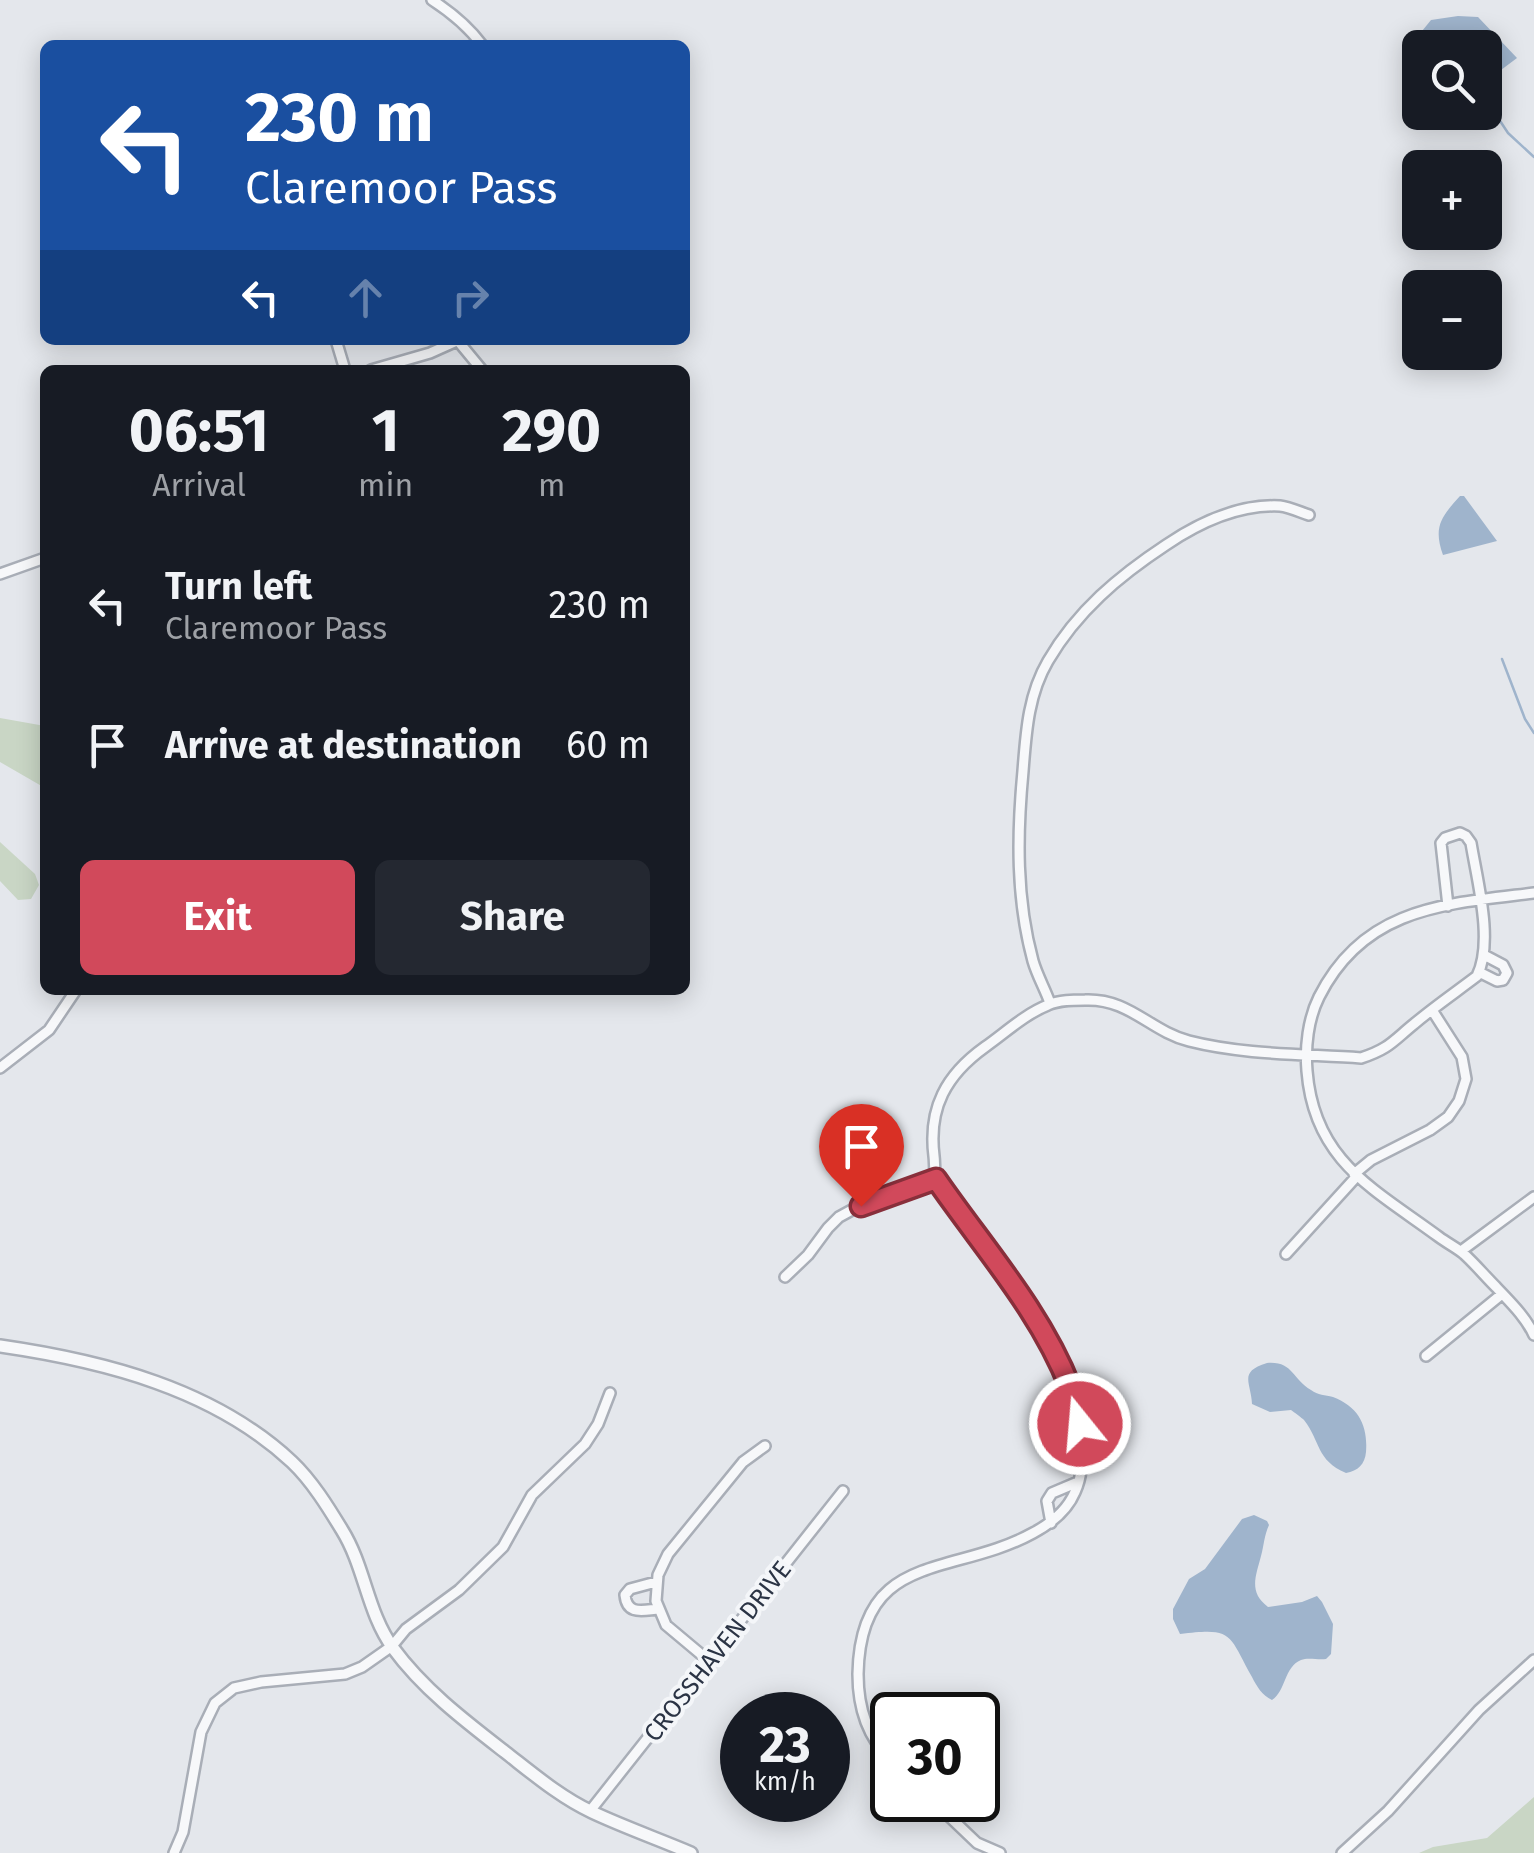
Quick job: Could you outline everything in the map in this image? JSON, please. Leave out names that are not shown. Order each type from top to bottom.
[{"type":"street","points":[[432,0],[452,13],[478,40]]},
{"type":"street","points":[[388,365],[447,345]]},
{"type":"street","points":[[462,345],[478,365]]},
{"type":"street","points":[[1050,1003],[1034,962],[1027,928],[1019,879],[1018,829],[1033,694],[1046,664],[1091,603],[1133,567],[1182,534],[1246,509],[1282,506],[1309,515]]},
{"type":"street","points":[[0,574],[40,560]]},
{"type":"street","points":[[870,1734],[858,1695],[858,1660],[863,1628],[877,1600],[895,1584],[918,1572],[1015,1543],[1051,1523],[1069,1502],[1082,1469],[1080,1424],[1072,1390],[1054,1352],[936,1179],[931,1135],[946,1087],[973,1056],[1050,1003],[1096,1000],[1123,1006],[1169,1033],[1226,1048],[1362,1058],[1376,1053],[1392,1045],[1479,972],[1484,955],[1480,900],[1471,843],[1460,833],[1445,838],[1441,844],[1448,906]]},
{"type":"street","points":[[1534,893],[1448,906],[1388,923],[1351,948],[1313,1009],[1306,1054],[1316,1120],[1355,1175],[1461,1252],[1522,1316],[1534,1335]]},
{"type":"street","points":[[1479,972],[1498,981],[1506,976],[1503,965],[1484,955]]},
{"type":"street","points":[[0,1068],[49,1030],[73,995]]},
{"type":"street","points":[[1286,1254],[1371,1160],[1448,1117],[1459,1100],[1466,1079],[1462,1057],[1432,1010]]},
{"type":"street","points":[[786,1276],[808,1256],[839,1216],[936,1179]]},
{"type":"street","points":[[1461,1252],[1534,1197]]},
{"type":"street","points":[[1426,1356],[1502,1294]]},
{"type":"street","points":[[0,1346],[95,1363],[194,1396],[259,1434],[306,1476],[344,1534],[376,1619],[392,1646],[458,1715],[547,1784],[590,1811],[691,1853]]},
{"type":"street","points":[[174,1853],[186,1817],[201,1732],[215,1703],[234,1688],[344,1674],[392,1646],[406,1629],[459,1590],[502,1546],[532,1496],[585,1444],[610,1393]]},
{"type":"street","points":[[709,1662],[666,1624],[656,1601],[656,1582],[668,1554],[742,1462],[765,1446]]},
{"type":"street","points":[[1051,1523],[1047,1500],[1052,1493],[1078,1482]]},
{"type":"street","name":"CROSSHAVEN DRIVE","points":[[590,1811],[843,1491]]},
{"type":"street","points":[[656,1582],[625,1595],[631,1610],[659,1609]]},
{"type":"street","points":[[1342,1853],[1388,1811],[1479,1710],[1534,1660]]},
{"type":"street","points":[[956,1822],[978,1843],[1000,1853]]},
{"type":"green space","points":[[0,718],[40,725],[40,785],[0,762]]},
{"type":"green space","points":[[0,842],[35,874],[39,885],[31,899],[18,900],[0,881]]},
{"type":"green space","points":[[1534,1797],[1534,1853],[1419,1853],[1487,1838]]},
{"type":"water","points":[[1478,17],[1490,30],[1423,30],[1431,20]]},
{"type":"water","points":[[1502,42],[1517,58],[1502,69]]},
{"type":"water","points":[[1460,496],[1464,496],[1497,541],[1443,555],[1441,523]]},
{"type":"water","points":[[1267,1363],[1282,1365],[1311,1390],[1342,1401],[1355,1412],[1366,1443],[1360,1466],[1346,1473],[1336,1468],[1320,1450],[1304,1420],[1291,1410],[1270,1412],[1252,1404],[1249,1374]]},
{"type":"water","points":[[1254,1515],[1269,1525],[1255,1583],[1258,1596],[1268,1607],[1317,1596],[1333,1624],[1331,1654],[1326,1659],[1295,1663],[1272,1700],[1258,1687],[1227,1637],[1211,1632],[1180,1634],[1173,1619],[1173,1609],[1189,1579],[1205,1569],[1242,1519]]},
{"type":"waterway","points":[[1502,124],[1534,157]]},
{"type":"waterway","points":[[1502,659],[1534,733]]},
{"type":"route","points":[[861,1206],[936,1179],[1054,1352],[1072,1390],[1080,1424]]}]
